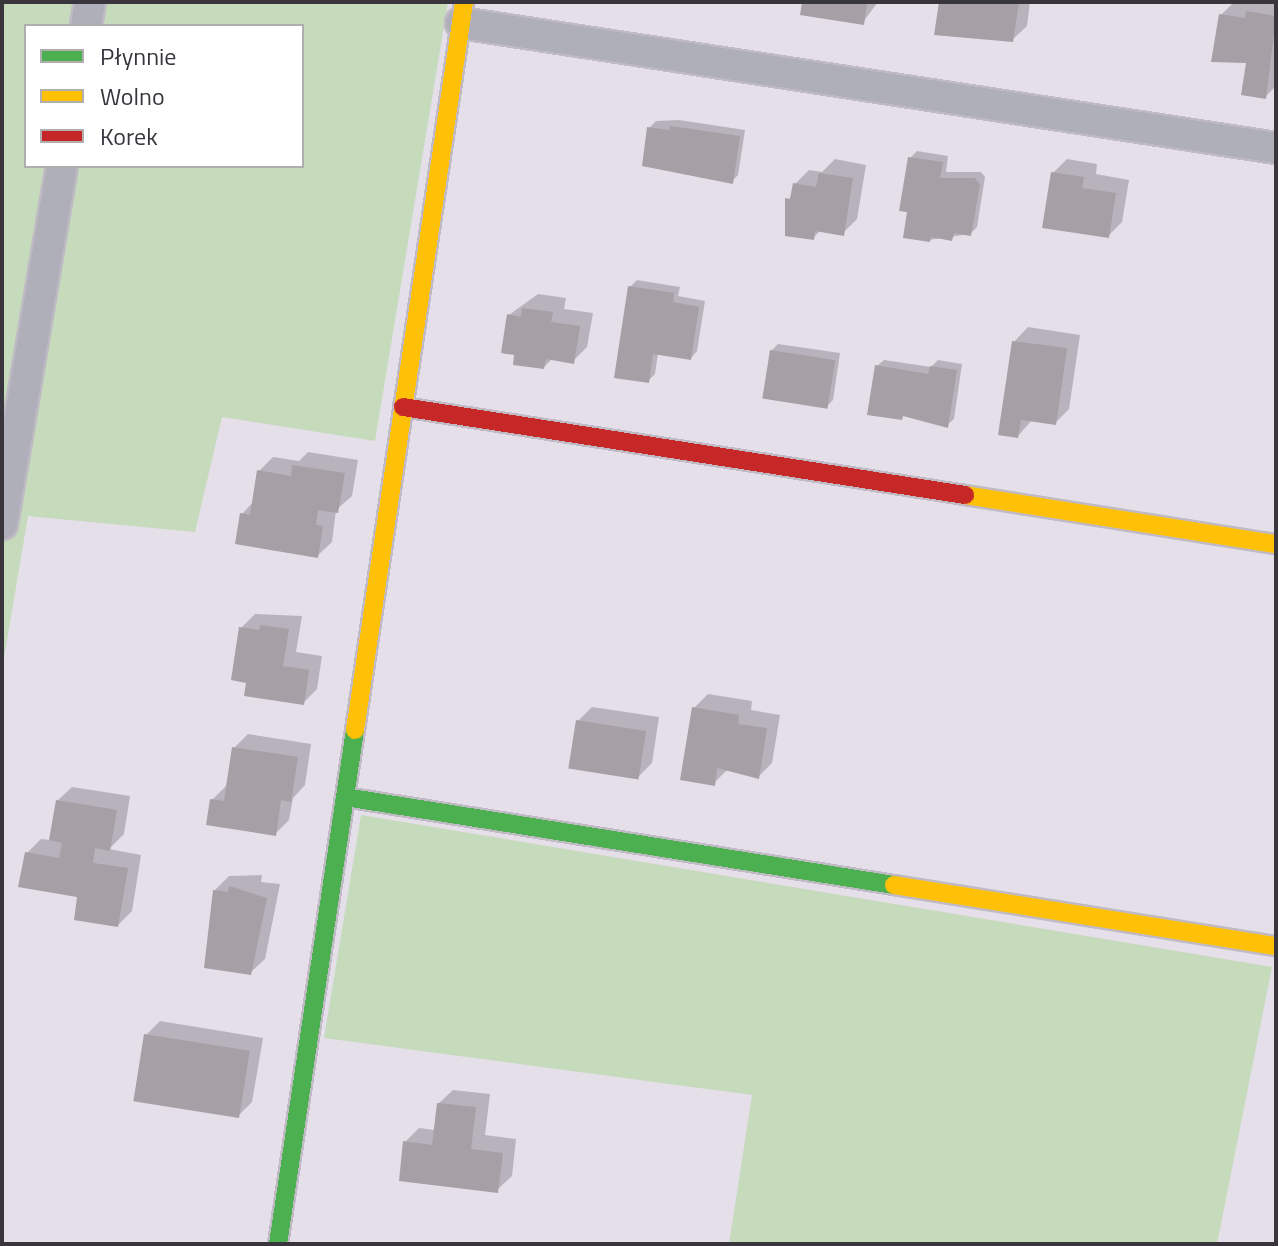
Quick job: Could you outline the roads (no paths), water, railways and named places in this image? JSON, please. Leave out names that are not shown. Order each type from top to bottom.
[{"type":"street","points":[[86,24],[90,2]]},
{"type":"street","points":[[278,1244],[463,12],[1276,148]]},
{"type":"street","points":[[2,524],[62,168]]},
{"type":"street","points":[[403,407],[1276,544]]},
{"type":"street","points":[[345,797],[1276,946]]}]
